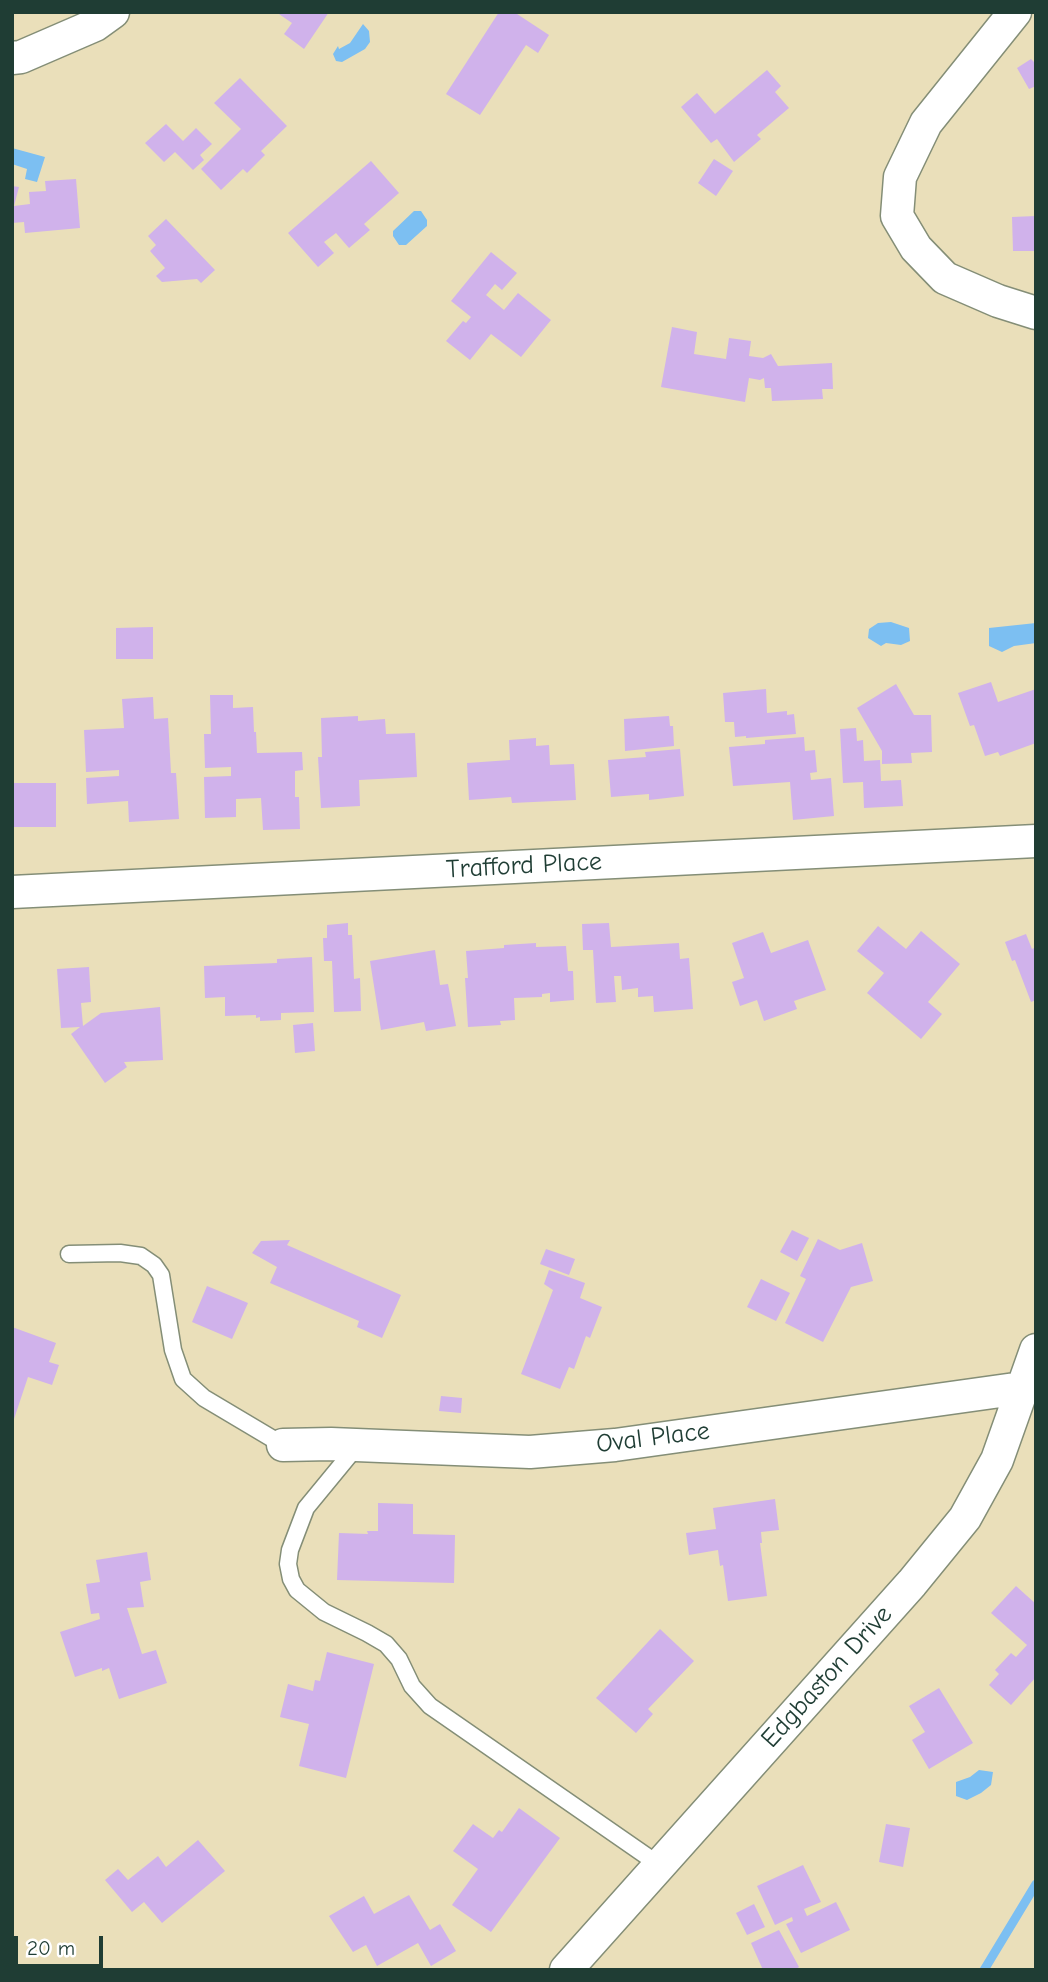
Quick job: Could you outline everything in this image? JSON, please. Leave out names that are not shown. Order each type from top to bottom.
[{"type":"street","points":[[12,58],[21,57],[95,25],[113,12]]},
{"type":"street","points":[[1015,12],[926,122],[900,177],[897,216],[916,248],[944,278],[1036,313]]},
{"type":"street","name":"Trafford Place","points":[[12,892],[1036,841]]},
{"type":"street","name":"Edgbaston Drive","points":[[566,1970],[912,1583],[965,1518],[997,1460],[1036,1350]]},
{"type":"street","name":"Oval Place","points":[[283,1445],[530,1452],[628,1443],[1021,1388]]},
{"type":"lane","points":[[69,1254],[120,1253],[141,1256],[154,1265],[161,1275],[173,1350],[183,1379],[204,1398],[283,1445]]},
{"type":"lane","points":[[358,1446],[306,1508],[290,1550],[288,1564],[297,1590],[324,1612],[386,1644],[399,1660],[412,1686],[430,1706],[658,1864]]},
{"type":"water","points":[[363,24],[369,31],[370,42],[365,49],[342,62],[336,61],[333,54],[338,46],[339,49],[350,43]]},
{"type":"water","points":[[12,148],[45,157],[37,182],[25,179],[27,169],[12,164]]},
{"type":"water","points":[[414,211],[421,211],[427,220],[427,226],[406,245],[399,245],[393,231]]},
{"type":"water","points":[[891,622],[909,628],[910,641],[901,645],[886,643],[881,646],[868,638],[869,629],[878,623]]},
{"type":"water","points":[[1036,623],[1036,643],[1014,646],[1002,652],[989,646],[989,628]]},
{"type":"water","points":[[979,1770],[993,1772],[991,1785],[967,1800],[956,1796],[956,1782]]},
{"type":"building","points":[[276,12],[329,12],[304,49],[284,34],[292,23]]},
{"type":"building","points":[[499,12],[514,12],[549,35],[538,53],[526,45],[480,115],[446,94]]},
{"type":"building","points":[[1031,59],[1036,64],[1036,86],[1029,89],[1017,68]]},
{"type":"building","points":[[767,70],[781,86],[775,92],[789,108],[757,135],[761,139],[734,162],[717,139],[711,143],[681,107],[697,93],[715,114]]},
{"type":"building","points":[[240,78],[287,126],[261,151],[265,155],[247,173],[243,169],[221,190],[201,169],[241,129],[214,103]]},
{"type":"building","points":[[166,124],[183,141],[196,128],[212,144],[200,155],[204,160],[193,170],[175,152],[164,162],[145,143]]},
{"type":"building","points":[[714,159],[733,171],[716,196],[698,183]]},
{"type":"building","points":[[371,161],[399,193],[364,224],[370,230],[349,248],[336,233],[324,242],[334,253],[318,267],[288,233]]},
{"type":"building","points":[[76,179],[80,228],[25,233],[24,222],[12,223],[12,186],[19,187],[14,206],[30,204],[29,192],[46,191],[45,181]]},
{"type":"building","points":[[1036,216],[1036,251],[1013,251],[1012,217]]},
{"type":"building","points":[[166,219],[215,270],[201,283],[197,279],[162,282],[156,276],[165,268],[150,251],[156,245],[148,236]]},
{"type":"building","points":[[491,252],[517,273],[502,290],[495,284],[486,295],[504,310],[518,293],[551,320],[521,357],[491,334],[470,360],[446,341],[463,321],[466,323],[471,317],[451,301]]},
{"type":"building","points":[[672,327],[697,332],[694,354],[726,359],[729,338],[751,341],[749,356],[763,358],[771,354],[778,366],[832,363],[833,389],[822,389],[823,399],[772,401],[771,388],[765,388],[764,378],[749,378],[745,402],[661,387]]},
{"type":"building","points":[[153,627],[153,659],[116,659],[116,628]]},
{"type":"building","points":[[991,682],[998,702],[1036,689],[1036,743],[1000,756],[998,752],[985,756],[974,725],[970,726],[958,693]]},
{"type":"building","points":[[896,684],[914,715],[931,715],[932,752],[911,753],[912,763],[882,764],[882,751],[857,708]]},
{"type":"building","points":[[766,689],[767,713],[787,711],[787,715],[794,714],[796,734],[735,737],[734,722],[725,722],[723,693]]},
{"type":"building","points":[[210,695],[233,695],[233,708],[253,707],[257,753],[302,752],[303,770],[295,771],[295,797],[299,797],[300,829],[263,830],[261,798],[236,799],[236,817],[205,818],[204,777],[231,776],[231,767],[205,768],[204,734],[211,734]]},
{"type":"building","points":[[153,697],[154,719],[168,718],[171,773],[176,773],[179,819],[129,822],[128,801],[87,804],[86,778],[119,776],[119,770],[86,772],[84,730],[124,728],[122,699]]},
{"type":"building","points":[[358,716],[358,721],[385,719],[386,734],[415,733],[417,777],[359,780],[360,806],[321,808],[318,757],[322,757],[321,718]]},
{"type":"building","points":[[669,716],[670,726],[673,726],[674,746],[625,751],[624,719]]},
{"type":"building","points":[[856,728],[857,741],[863,740],[864,761],[880,760],[881,781],[901,780],[903,806],[864,808],[863,782],[843,783],[840,729]]},
{"type":"building","points":[[804,737],[805,751],[815,750],[817,772],[810,773],[811,780],[831,778],[834,816],[793,820],[790,782],[733,786],[729,747],[765,744],[765,740]]},
{"type":"building","points":[[536,738],[536,746],[549,745],[550,765],[574,764],[576,800],[512,803],[511,797],[469,800],[467,763],[510,760],[509,740]]},
{"type":"building","points":[[680,749],[684,796],[649,800],[649,794],[611,797],[608,760],[646,757],[645,752]]},
{"type":"building","points":[[12,783],[56,783],[56,827],[12,827]]},
{"type":"building","points":[[348,923],[348,935],[352,935],[354,979],[360,978],[361,1011],[334,1012],[332,961],[324,961],[323,938],[327,938],[327,925]]},
{"type":"building","points":[[609,923],[611,947],[679,943],[680,959],[689,958],[693,1009],[654,1012],[653,996],[638,997],[638,988],[622,990],[621,976],[614,976],[616,1002],[596,1003],[593,950],[583,950],[582,924]]},
{"type":"building","points":[[878,926],[906,949],[921,931],[960,964],[928,1002],[942,1014],[921,1039],[867,993],[884,973],[857,951]]},
{"type":"building","points":[[763,932],[771,953],[808,940],[826,990],[794,1001],[797,1009],[764,1021],[757,1000],[740,1006],[732,982],[744,978],[732,943]]},
{"type":"building","points":[[1026,934],[1032,949],[1036,947],[1036,1000],[1031,1002],[1005,942]]},
{"type":"building","points":[[536,943],[536,947],[566,946],[568,971],[573,971],[574,1000],[550,1002],[550,993],[542,994],[542,997],[514,998],[515,1020],[500,1021],[501,1025],[468,1027],[466,951]]},
{"type":"building","points":[[435,950],[440,985],[448,984],[456,1026],[426,1031],[424,1022],[381,1030],[370,961]]},
{"type":"building","points":[[312,957],[314,1012],[281,1013],[281,1020],[260,1021],[260,1017],[256,1018],[256,1015],[225,1016],[225,997],[205,998],[204,966],[277,963],[277,959]]},
{"type":"building","points":[[89,967],[91,1002],[81,1003],[83,1026],[101,1013],[160,1007],[163,1060],[124,1062],[127,1067],[105,1083],[71,1034],[80,1027],[61,1028],[57,969]]},
{"type":"building","points":[[313,1023],[315,1051],[295,1053],[293,1025]]},
{"type":"building","points":[[792,1230],[809,1238],[797,1261],[780,1252]]},
{"type":"building","points":[[818,1239],[840,1250],[862,1243],[873,1281],[851,1287],[823,1342],[785,1323],[806,1279],[800,1276]]},
{"type":"building","points":[[290,1240],[287,1245],[401,1295],[382,1338],[357,1327],[359,1321],[270,1283],[277,1267],[252,1253],[261,1241]]},
{"type":"building","points":[[546,1249],[575,1259],[569,1275],[540,1264]]},
{"type":"building","points":[[549,1270],[585,1283],[580,1298],[602,1307],[590,1338],[586,1336],[574,1369],[569,1367],[560,1389],[521,1374],[553,1290],[544,1284]]},
{"type":"building","points":[[761,1279],[790,1293],[776,1321],[747,1307]]},
{"type":"building","points":[[207,1286],[248,1303],[232,1339],[192,1322]]},
{"type":"building","points":[[12,1327],[56,1343],[49,1362],[59,1365],[52,1385],[28,1377],[13,1422]]},
{"type":"building","points":[[441,1396],[462,1398],[461,1413],[439,1411]]},
{"type":"building","points":[[775,1499],[779,1530],[761,1532],[760,1543],[767,1596],[728,1601],[718,1550],[689,1555],[686,1533],[716,1529],[713,1508]]},
{"type":"building","points":[[378,1503],[413,1504],[413,1534],[455,1535],[454,1583],[337,1580],[339,1533],[368,1534],[367,1531],[378,1531]]},
{"type":"building","points":[[147,1552],[151,1580],[140,1582],[144,1607],[127,1608],[142,1654],[156,1650],[167,1683],[119,1699],[109,1668],[75,1677],[60,1632],[100,1619],[99,1613],[91,1614],[86,1584],[100,1582],[96,1560]]},
{"type":"building","points":[[1016,1586],[1036,1604],[1036,1677],[1011,1705],[989,1685],[999,1674],[995,1670],[1011,1653],[1016,1657],[1027,1645],[991,1613]]},
{"type":"building","points":[[660,1629],[694,1661],[648,1709],[653,1714],[636,1733],[596,1698]]},
{"type":"building","points":[[327,1652],[374,1664],[346,1778],[299,1766],[309,1724],[280,1717],[288,1684],[313,1691],[315,1680],[320,1681]]},
{"type":"building","points":[[939,1688],[973,1743],[929,1769],[912,1740],[925,1732],[909,1706]]},
{"type":"building","points":[[519,1808],[560,1838],[491,1932],[452,1905],[478,1869],[453,1851],[473,1824],[493,1838],[499,1830],[502,1832]]},
{"type":"building","points":[[886,1824],[910,1828],[903,1867],[879,1862]]},
{"type":"building","points":[[198,1840],[225,1871],[162,1923],[144,1902],[132,1912],[105,1880],[118,1869],[128,1880],[158,1856],[166,1867]]},
{"type":"building","points":[[803,1865],[821,1902],[804,1909],[807,1916],[836,1902],[850,1930],[801,1953],[786,1924],[793,1921],[792,1917],[775,1925],[757,1886]]},
{"type":"building","points":[[409,1895],[430,1930],[440,1924],[456,1951],[431,1966],[418,1943],[377,1966],[366,1945],[353,1952],[329,1916],[364,1896],[374,1914]]},
{"type":"building","points":[[754,1904],[765,1927],[747,1935],[736,1913]]},
{"type":"building","points":[[779,1930],[799,1967],[794,1970],[763,1970],[751,1943]]},
{"type":"waterway","points":[[984,1970],[1036,1884]]}]
